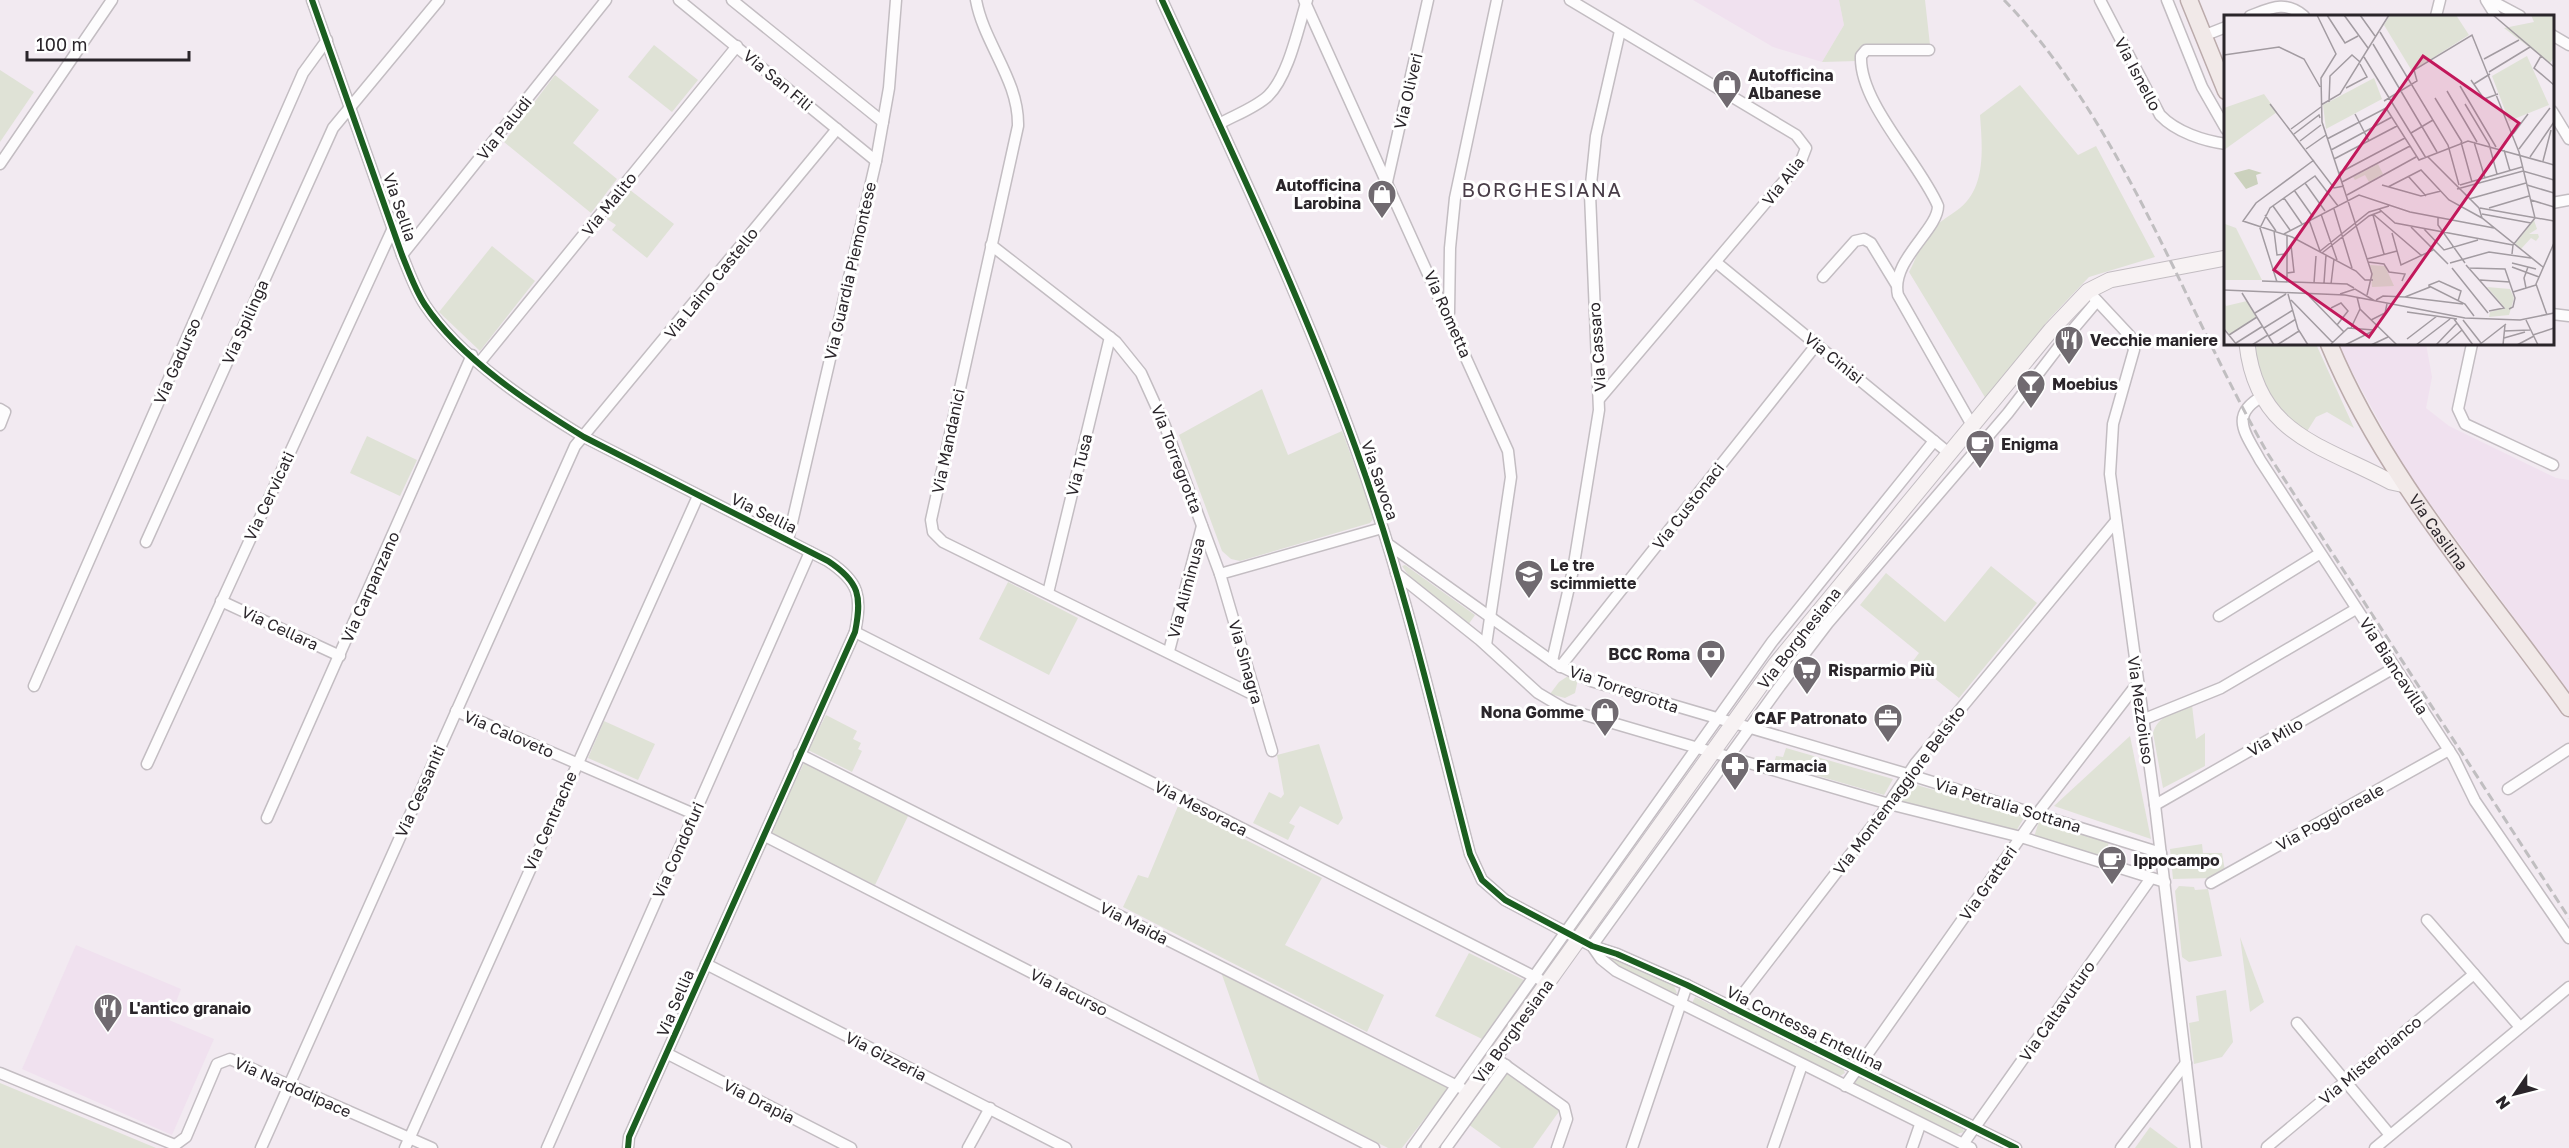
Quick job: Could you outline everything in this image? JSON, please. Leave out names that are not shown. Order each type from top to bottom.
[{"type":"main road","points":[[2188,0],[2224,86]]},
{"type":"main road","name":"Via Casilina","points":[[2328,345],[2369,427],[2405,485],[2569,708]]},
{"type":"street","points":[[0,164],[112,0]]},
{"type":"street","name":"Via Sellia","points":[[312,0],[402,255],[426,307],[476,358],[530,402],[584,437],[788,540],[842,570],[855,587],[860,604],[855,632],[629,1137],[628,1148]]},
{"type":"street","name":"Via Spilinga","points":[[146,542],[330,134],[341,116],[439,0]]},
{"type":"street","name":"Via Paludi","points":[[402,255],[606,0]]},
{"type":"street","name":"Via San Fili","points":[[679,0],[876,161]]},
{"type":"street","name":"Via San Fili","points":[[732,0],[883,122]]},
{"type":"street","name":"Via Guardia Piemontese","points":[[788,540],[876,161],[891,75],[896,0]]},
{"type":"street","name":"Via Mandanici","points":[[976,0],[982,23],[1011,85],[1018,113],[1016,142],[991,245],[931,526],[935,535],[943,542],[1169,651],[1256,696]]},
{"type":"street","name":"Via Savoca","points":[[1162,0],[1316,345],[1388,544],[1476,869],[1485,884],[1499,896],[1579,938]]},
{"type":"street","name":"Via Oliveri","points":[[1387,182],[1428,0]]},
{"type":"street","points":[[1449,317],[1450,248],[1455,198],[1497,0]]},
{"type":"street","name":"Via Alia","points":[[1570,0],[1796,135],[1806,148],[1801,161],[1600,398]]},
{"type":"street","name":"Via Isnello","points":[[2100,0],[2160,115],[2176,127],[2210,142],[2224,144]]},
{"type":"street","points":[[2167,0],[2202,87],[2224,126]]},
{"type":"street","points":[[2436,15],[2440,0]]},
{"type":"street","points":[[2488,0],[2496,15]]},
{"type":"street","points":[[2488,0],[2518,15]]},
{"type":"street","points":[[1219,124],[1262,100],[1274,89],[1284,69],[1306,1]]},
{"type":"street","name":"Via Rometta","points":[[1306,1],[1502,433],[1510,463],[1486,645]]},
{"type":"street","points":[[2253,15],[2282,4],[2294,7],[2303,15]]},
{"type":"street","points":[[2203,36],[2224,28]]},
{"type":"street","name":"Via Cassaro","points":[[1556,664],[1585,505],[1600,398],[1590,232],[1591,178],[1597,130],[1620,31]]},
{"type":"street","points":[[2554,36],[2569,45]]},
{"type":"street","name":"Via Gadurso","points":[[34,686],[303,73],[327,40]]},
{"type":"street","name":"Via Malito","points":[[476,358],[737,46]]},
{"type":"street","points":[[1896,284],[1915,246],[1935,218],[1938,207],[1880,113],[1863,77],[1861,56],[1864,51],[1872,49],[1929,50]]},
{"type":"street","points":[[2554,113],[2569,139]]},
{"type":"street","name":"Via Laino Castello","points":[[584,437],[837,129]]},
{"type":"street","points":[[2554,203],[2569,200]]},
{"type":"street","name":"Via Cervicati","points":[[147,764],[393,228]]},
{"type":"street","points":[[1823,277],[1855,241],[1864,239],[1872,245],[1896,284],[1901,303],[1973,426]]},
{"type":"street","name":"Via Torregrotta","points":[[991,245],[1110,337],[1130,356],[1149,388],[1220,574]]},
{"type":"street","name":"Via Borghesiana","points":[[1579,938],[1801,632],[2051,330],[2121,276],[2224,258]]},
{"type":"street","name":"Via Cinisi","points":[[1717,262],[1950,454]]},
{"type":"street","name":"Via Borghesiana","points":[[1412,1148],[1463,1088],[1540,980],[1579,938],[1729,758],[1828,623],[2008,413],[2064,340],[2093,296]]},
{"type":"street","name":"Via Mezzoiuso","points":[[2093,296],[2130,336],[2134,350],[2111,432],[2109,465],[2165,882],[2196,1148]]},
{"type":"street","points":[[2554,314],[2569,316]]},
{"type":"street","points":[[2051,330],[2064,340]]},
{"type":"street","name":"Via Tusa","points":[[1048,593],[1110,337]]},
{"type":"street","name":"Via Custonaci","points":[[1556,664],[1817,344]]},
{"type":"street","points":[[2247,345],[2251,368],[2263,396],[2274,414],[2291,430],[2391,482],[2405,485]]},
{"type":"street","points":[[2472,345],[2458,408],[2460,417],[2465,424],[2553,465]]},
{"type":"street","name":"Via Carpanzano","points":[[267,818],[476,358]]},
{"type":"street","name":"Via Biancavilla","points":[[2263,396],[2246,407],[2242,418],[2244,429],[2267,472],[2449,750],[2478,806],[2569,938]]},
{"type":"street","points":[[0,409],[5,412],[0,425]]},
{"type":"street","name":"Via Cessaniti","points":[[261,1148],[575,446],[584,437]]},
{"type":"street","name":"Via Borghesiana","points":[[1579,938],[1697,749],[1772,642],[1935,441]]},
{"type":"street","name":"Via Centrache","points":[[407,1143],[698,496]]},
{"type":"street","name":"Via Montemaggiore Belsito","points":[[1732,1008],[1889,804],[1907,774],[2116,521]]},
{"type":"street","name":"Via Aliminusa","points":[[1169,651],[1203,526]]},
{"type":"street","points":[[1220,574],[1382,528]]},
{"type":"street","name":"Via Torregrotta","points":[[1388,544],[1556,664],[1609,687],[1717,719]]},
{"type":"street","name":"Via Condofuri","points":[[547,1148],[810,552]]},
{"type":"street","points":[[2219,616],[2319,554]]},
{"type":"street","name":"Via Torregrotta","points":[[1396,573],[1486,645],[1538,693],[1555,705],[1697,749]]},
{"type":"street","name":"Via Sinagra","points":[[1220,574],[1272,751]]},
{"type":"street","name":"Via Cellara","points":[[221,601],[340,656]]},
{"type":"street","points":[[2142,720],[2228,684],[2356,609]]},
{"type":"street","name":"Via Mesoraca","points":[[855,632],[1540,980]]},
{"type":"street","name":"Via Milo","points":[[2155,805],[2394,668]]},
{"type":"street","name":"Via Gratteri","points":[[1845,1086],[2037,814],[2137,684]]},
{"type":"street","name":"Via Caloveto","points":[[456,711],[694,814]]},
{"type":"street","name":"Via Petralia Sottana","points":[[1717,719],[1907,774],[2161,853]]},
{"type":"street","name":"Via Petralia Sottana","points":[[1697,749],[1889,804],[2021,837],[2165,882]]},
{"type":"street","points":[[2508,789],[2569,749]]},
{"type":"street","name":"Via Poggioreale","points":[[2211,883],[2449,750]]},
{"type":"street","name":"Via Maida","points":[[799,754],[1463,1088]]},
{"type":"street","name":"Via Iacurso","points":[[765,836],[1374,1148]]},
{"type":"street","name":"Via Caltavuturo","points":[[1967,1146],[1975,1128],[2151,878]]},
{"type":"street","points":[[2427,920],[2519,1026]]},
{"type":"street","name":"Via Contessa Entellina","points":[[1579,938],[1688,985],[2016,1148]]},
{"type":"street","name":"Via Contessa Entellina","points":[[1579,938],[1612,969],[1920,1125],[1967,1146]]},
{"type":"street","name":"Via Gizzeria","points":[[706,964],[1066,1148]]},
{"type":"street","name":"Via Misterbianco","points":[[2267,1147],[2474,974]]},
{"type":"street","name":"Via Borghesiana","points":[[1446,1148],[1500,1061],[1540,980]]},
{"type":"street","points":[[1632,1148],[1688,985]]},
{"type":"street","points":[[2375,1148],[2519,1026],[2569,987]]},
{"type":"street","points":[[2296,1023],[2390,1135]]},
{"type":"street","name":"Via Drapia","points":[[668,1054],[851,1148]]},
{"type":"street","name":"Via Nardodipace","points":[[0,1073],[175,1145],[186,1137],[214,1068],[223,1059],[233,1060],[289,1084],[407,1143],[432,1148]]},
{"type":"street","points":[[1500,1061],[1564,1107],[1567,1119],[1557,1148]]},
{"type":"street","name":"Via Borghesiana","points":[[1429,1148],[1463,1088],[1500,1061]]},
{"type":"street","points":[[2121,1148],[2186,1063]]},
{"type":"street","points":[[1773,1148],[1802,1065]]},
{"type":"street","points":[[968,1148],[990,1108]]},
{"type":"street","points":[[1911,1148],[1920,1125]]},
{"type":"shaded area","points":[[1693,0],[1839,0],[1844,25],[1822,62],[1773,47]]},
{"type":"shaded area","points":[[1839,0],[1925,0],[1930,45],[1863,47],[1857,61],[1822,62],[1844,25]]},
{"type":"shaded area","points":[[654,45],[698,80],[672,112],[628,77]]},
{"type":"shaded area","points":[[0,70],[34,92],[0,142]]},
{"type":"shaded area","points":[[555,75],[599,110],[573,143],[617,179],[591,213],[504,142]]},
{"type":"shaded area","points":[[2020,85],[2078,155],[2096,146],[2155,257],[2089,277],[2050,318],[1986,399],[1909,272],[1928,233],[1960,208],[1975,188],[1979,177],[1982,152],[1980,115]]},
{"type":"shaded area","points":[[630,190],[674,224],[647,258],[612,230],[616,225],[607,219]]},
{"type":"shaded area","points":[[492,246],[535,281],[480,351],[439,312]]},
{"type":"shaded area","points":[[2254,345],[2316,345],[2354,428],[2327,412],[2316,417],[2306,433],[2299,430],[2264,392]]},
{"type":"shaded area","points":[[2338,345],[2426,345],[2432,377],[2426,408],[2449,426],[2556,478],[2569,480],[2569,692],[2406,471]]},
{"type":"shaded area","points":[[1262,389],[1288,455],[1342,431],[1374,518],[1370,523],[1240,561],[1231,559],[1222,551],[1179,435]]},
{"type":"shaded area","points":[[367,436],[417,460],[400,496],[350,473]]},
{"type":"shaded area","points":[[1405,565],[1475,615],[1468,625],[1411,579],[1402,566]]},
{"type":"shaded area","points":[[1991,566],[2037,603],[1959,698],[1913,661],[1919,653],[1860,605],[1886,573],[1945,622]]},
{"type":"shaded area","points":[[1008,582],[1078,618],[1049,675],[979,639]]},
{"type":"shaded area","points":[[1568,676],[1578,679],[1575,693],[1565,698],[1550,694],[1559,682]]},
{"type":"shaded area","points":[[2192,705],[2196,739],[2205,733],[2205,766],[2163,788],[2153,733],[2155,727],[2163,718]]},
{"type":"shaded area","points":[[826,715],[857,731],[853,739],[861,743],[858,749],[862,751],[852,772],[808,750]]},
{"type":"shaded area","points":[[604,721],[655,744],[638,780],[588,758]]},
{"type":"shaded area","points":[[2130,736],[2151,839],[2054,806]]},
{"type":"shaded area","points":[[1319,744],[1343,818],[1338,825],[1300,806],[1289,823],[1295,826],[1288,840],[1253,823],[1269,792],[1281,798],[1284,794],[1277,755]]},
{"type":"shaded area","points":[[1786,748],[1893,779],[1884,795],[1774,763],[1776,756],[1783,757]]},
{"type":"shaded area","points":[[804,763],[909,814],[875,885],[770,834]]},
{"type":"shaded area","points":[[1906,782],[2025,816],[2015,833],[1895,800]]},
{"type":"shaded area","points":[[1178,806],[1322,878],[1285,945],[1384,995],[1367,1032],[1123,907],[1138,875],[1148,878]]},
{"type":"shaded area","points":[[2039,821],[2109,842],[2104,859],[2034,837]]},
{"type":"shaded area","points":[[2202,844],[2203,853],[2222,853],[2225,871],[2212,878],[2173,879],[2170,849]]},
{"type":"shaded area","points":[[2179,886],[2194,887],[2195,890],[2208,889],[2222,956],[2189,962],[2182,957],[2175,891]]},
{"type":"shaded area","points":[[2240,937],[2264,1002],[2250,1012]]},
{"type":"shaded area","points":[[76,945],[181,989],[169,1020],[214,1039],[172,1135],[22,1069]]},
{"type":"shaded area","points":[[1469,953],[1524,980],[1482,1039],[1435,1016]]},
{"type":"shaded area","points":[[1610,954],[1674,986],[1677,993],[1674,995],[1608,964],[1604,955]]},
{"type":"shaded area","points":[[1221,972],[1450,1086],[1402,1148],[1388,1148],[1261,1085]]},
{"type":"shaded area","points":[[2226,990],[2233,1042],[2222,1057],[2194,1064],[2189,1023],[2199,1021],[2196,996]]},
{"type":"shaded area","points":[[1695,997],[1843,1068],[1845,1073],[1838,1077],[1692,1003]]},
{"type":"shaded area","points":[[1507,1072],[1560,1110],[1533,1148],[1501,1148],[1468,1124]]},
{"type":"shaded area","points":[[1858,1076],[1963,1128],[1964,1132],[1957,1134],[1858,1086],[1853,1081]]},
{"type":"shaded area","points":[[0,1083],[156,1148],[0,1148]]},
{"type":"shaded area","points":[[2150,1127],[2178,1148],[2135,1148]]},
{"type":"railway","points":[[2004,0],[2046,49],[2084,102],[2149,218],[2237,397],[2268,454],[2569,918]]},
{"type":"cycle path","points":[[312,0],[412,281],[425,305],[457,344],[519,395],[563,424],[584,437],[828,561],[847,576],[856,591],[858,609],[855,632],[629,1137],[628,1148]]},
{"type":"cycle path","points":[[1162,0],[1288,279],[1356,449],[1404,600],[1470,854],[1482,880],[1505,900],[1592,946],[1617,954],[1687,985],[2016,1148]]},
{"type":"place","name":"Autofficina Albanese","points":[[1727,110]]},
{"type":"place","name":"Autofficina Larobina","points":[[1382,220]]},
{"type":"place","name":"Vecchie maniere","points":[[2069,366]]},
{"type":"place","name":"Moebius","points":[[2031,410]]},
{"type":"place","name":"Enigma","points":[[1980,470]]},
{"type":"place","name":"Le tre scimmiette","points":[[1529,600]]},
{"type":"place","name":"BCC Roma","points":[[1711,680]]},
{"type":"place","name":"Risparmio Più","points":[[1807,696]]},
{"type":"place","name":"Nona Gomme","points":[[1605,738]]},
{"type":"place","name":"CAF Patronato","points":[[1888,744]]},
{"type":"place","name":"Farmacia","points":[[1735,792]]},
{"type":"place","name":"Ippocampo","points":[[2112,886]]},
{"type":"place","name":"L'antico granaio","points":[[108,1034]]},
{"type":"district","name":"BORGHESIANA","points":[[1542,189]]}]
